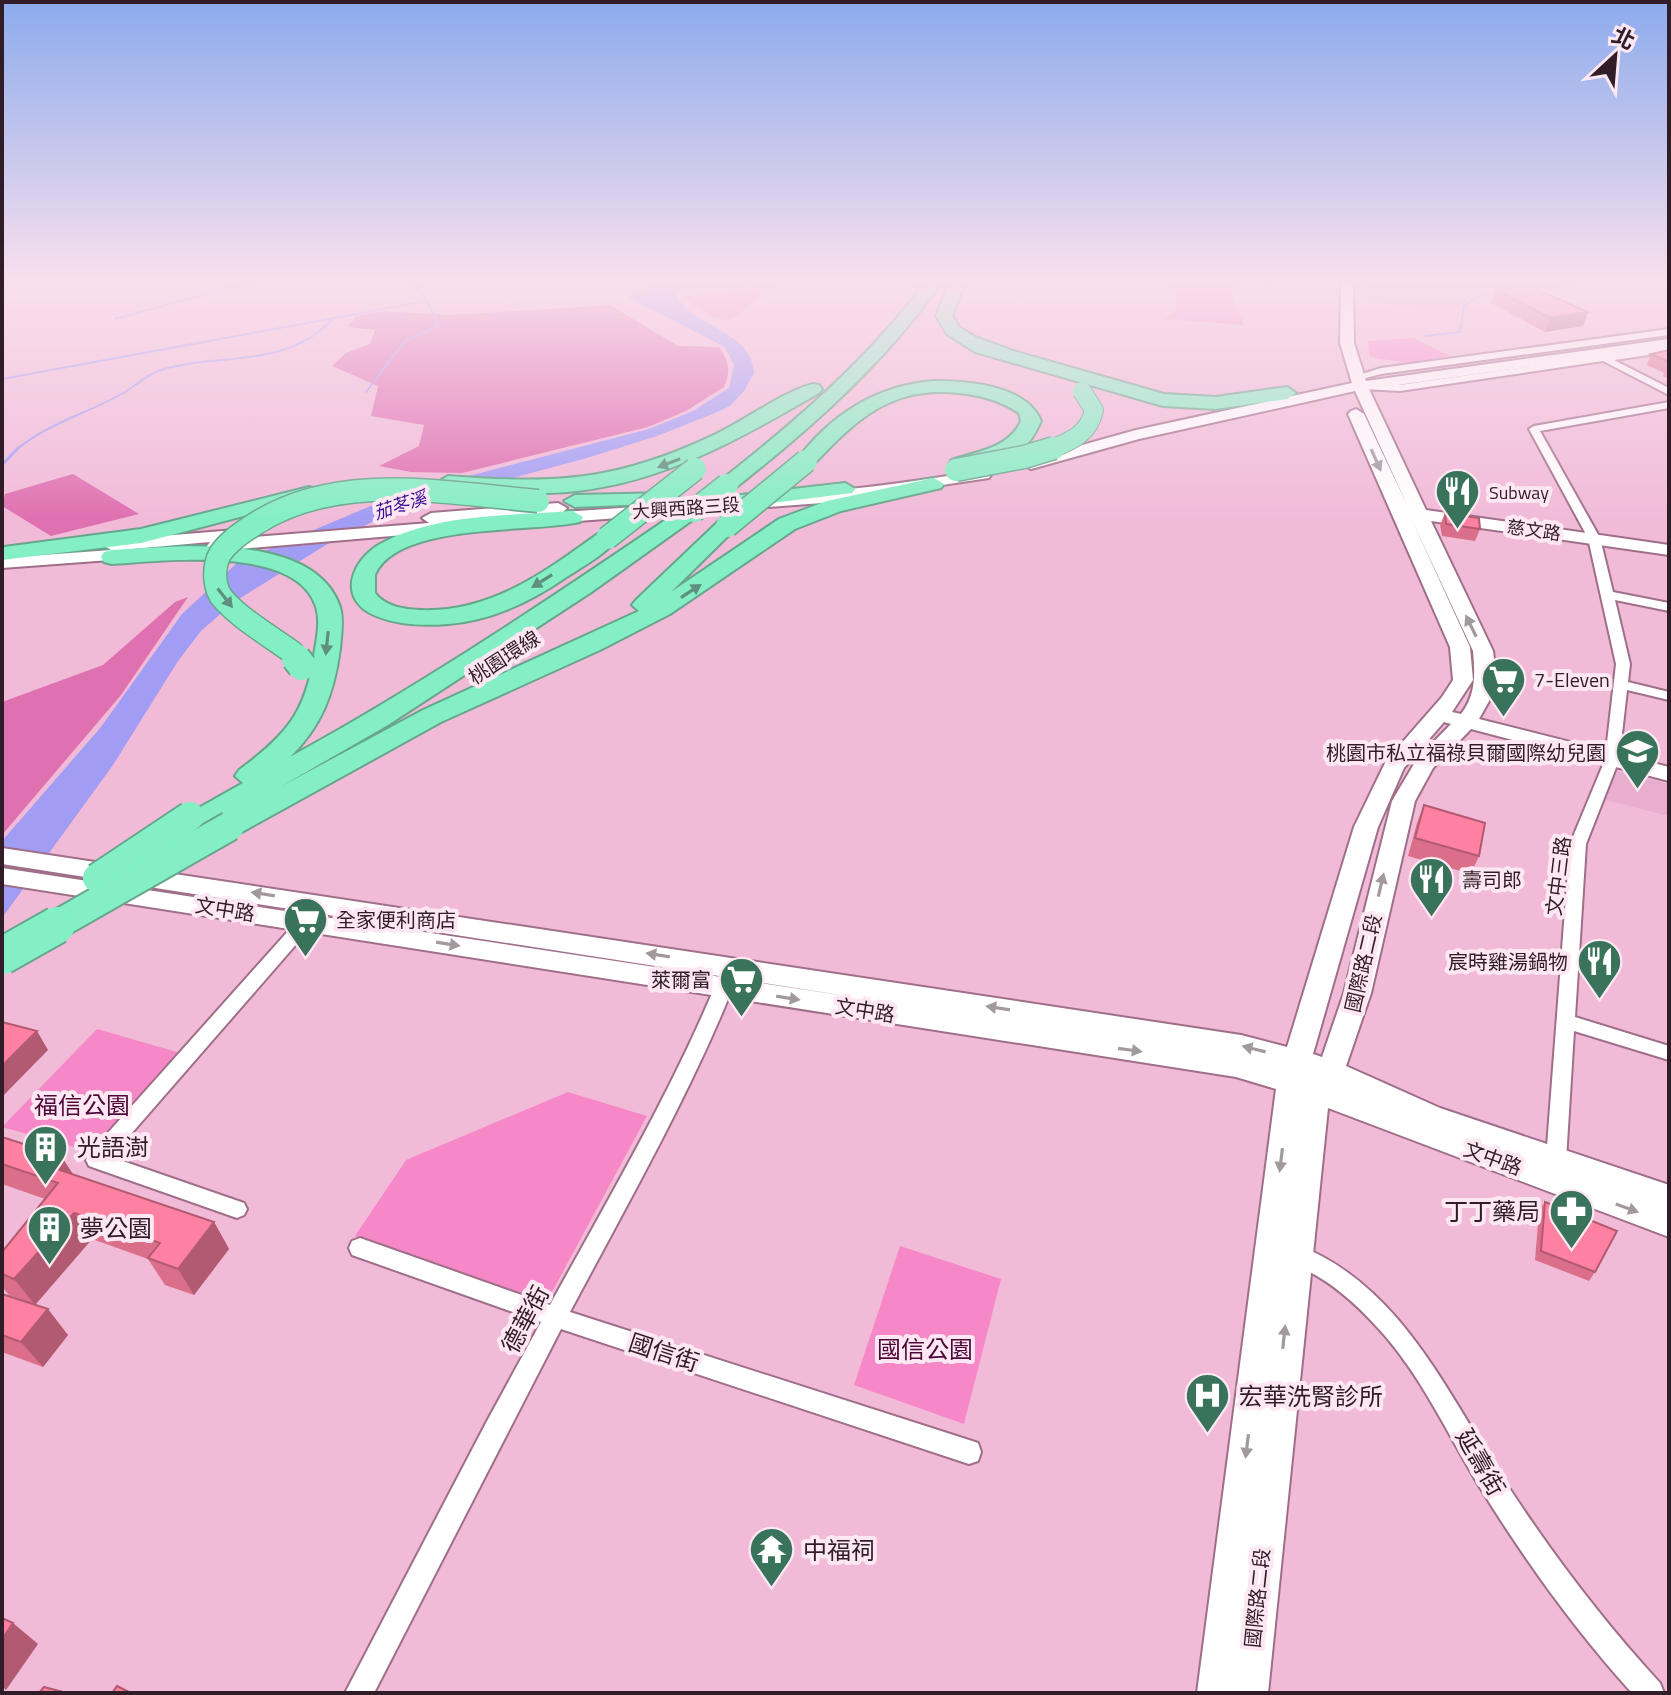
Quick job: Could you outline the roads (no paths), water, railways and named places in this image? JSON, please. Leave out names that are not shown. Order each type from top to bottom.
[{"type":"highway","points":[[572,517],[459,529],[410,539],[386,550],[369,564],[364,571],[361,588],[366,599],[386,612],[416,618],[461,616],[511,600],[607,538],[695,469],[849,362]]},
{"type":"highway","name":"桃園環線","points":[[2,956],[230,826],[528,642],[652,558],[715,507],[869,362]]},
{"type":"highway","name":"桃園環線","points":[[2,932],[194,819],[379,719],[582,588],[715,507],[751,483],[850,397],[881,362]]},
{"type":"highway","points":[[715,507],[883,484],[1036,453],[1084,433],[1095,416],[1093,404],[1082,391],[1061,378],[1018,362]]},
{"type":"highway","points":[[1032,362],[1163,400],[1216,403],[1287,393]]},
{"type":"highway","points":[[520,675],[637,610],[715,507],[806,461],[858,411],[881,397],[935,386],[979,390],[1006,397],[1025,410],[1030,418],[1029,427],[1018,440],[953,468]]},
{"type":"highway","points":[[3,557],[141,536],[310,493],[367,483],[579,484],[636,474],[674,461],[765,417],[813,389]]},
{"type":"highway","points":[[230,826],[432,716],[591,645],[662,609],[787,524],[835,506],[934,484]]},
{"type":"highway","points":[[270,759],[287,739],[305,705],[308,684],[302,666],[292,652],[222,599],[216,587],[213,578],[216,561],[242,531],[285,508],[355,491],[421,491],[538,501],[669,499]]},
{"type":"highway","points":[[82,558],[196,554],[254,557],[285,565],[304,575],[318,587],[329,606],[321,693],[304,727],[270,759],[194,819]]},
{"type":"street","name":"國際路二段","points":[[1218,1693],[1309,1076],[1343,900],[1375,805],[1394,766],[1451,700],[1463,680],[1460,647],[1409,512],[1343,362]]},
{"type":"street","name":"大興西路三段","points":[[3,557],[82,558],[394,521],[669,499],[953,468],[1287,393],[1507,362]]},
{"type":"street","points":[[1611,362],[1669,392]]},
{"type":"street","name":"國際路二段","points":[[1247,1693],[1308,1126],[1309,1076],[1346,1033],[1404,802],[1425,764],[1465,722],[1485,694],[1488,676],[1483,651],[1354,408],[1352,383]]},
{"type":"street","name":"大興西路三段","points":[[3,557],[841,496],[934,484],[1008,470],[1136,435],[1352,383]]},
{"type":"street","points":[[1136,435],[1157,437],[1323,399],[1354,408]]},
{"type":"street","name":"文中三路","points":[[1556,1160],[1578,844],[1612,760],[1623,664],[1594,538],[1534,429],[1669,405]]},
{"type":"street","name":"慈文路","points":[[1409,512],[1669,550]]},
{"type":"street","points":[[1608,595],[1669,607]]},
{"type":"street","points":[[1622,685],[1669,696]]},
{"type":"street","points":[[1439,713],[1669,774]]},
{"type":"street","name":"文中路","points":[[6,866],[728,977],[1241,1046],[1669,1223]]},
{"type":"street","points":[[237,1209],[96,1160],[314,912]]},
{"type":"street","name":"德華街","points":[[359,1693],[555,1317],[646,1150],[728,977]]},
{"type":"street","points":[[1565,1021],[1669,1053]]},
{"type":"street","name":"文中路","points":[[1309,1076],[1368,1091],[1430,1117],[1669,1199]]},
{"type":"street","name":"國信街","points":[[360,1248],[555,1317],[969,1452]]},
{"type":"street","name":"延壽街","points":[[1293,1253],[1322,1264],[1361,1297],[1413,1351],[1518,1523],[1650,1693]]},
{"type":"water","name":"茄苳溪","points":[[733,362],[751,362],[754,373],[744,391],[730,406],[657,436],[587,458],[398,509],[326,545],[234,602],[201,631],[178,661],[113,765],[2,918],[2,841],[101,727],[182,614],[238,562],[399,494],[649,429],[693,411],[729,388]]},
{"type":"waterway","points":[[2,379],[94,362]]},
{"type":"waterway","points":[[16,450],[41,432],[125,392],[156,372],[202,362]]},
{"type":"waterway","points":[[366,392],[389,362]]},
{"type":"waterway","points":[[2,465],[16,450]]},
{"type":"place","name":"Subway","points":[[1458,531]]},
{"type":"place","name":"7-Eleven","points":[[1503,718]]},
{"type":"place","name":"桃園市私立福祿貝爾國際幼兒園","points":[[1637,791]]},
{"type":"place","name":"壽司郎","points":[[1431,918]]},
{"type":"place","name":"全家便利商店","points":[[305,958]]},
{"type":"place","name":"宸時雞湯鍋物","points":[[1599,1000]]},
{"type":"place","name":"萊爾富","points":[[742,1018]]},
{"type":"place","name":"光語澍","points":[[46,1186]]},
{"type":"place","name":"丁丁藥局","points":[[1571,1250]]},
{"type":"place","name":"夢公園","points":[[49,1267]]},
{"type":"place","name":"宏華洗腎診所","points":[[1208,1435]]},
{"type":"place","name":"中福祠","points":[[772,1589]]},
{"type":"park label","name":"福信公園","points":[[82,1105]]},
{"type":"park label","name":"國信公園","points":[[925,1349]]}]
